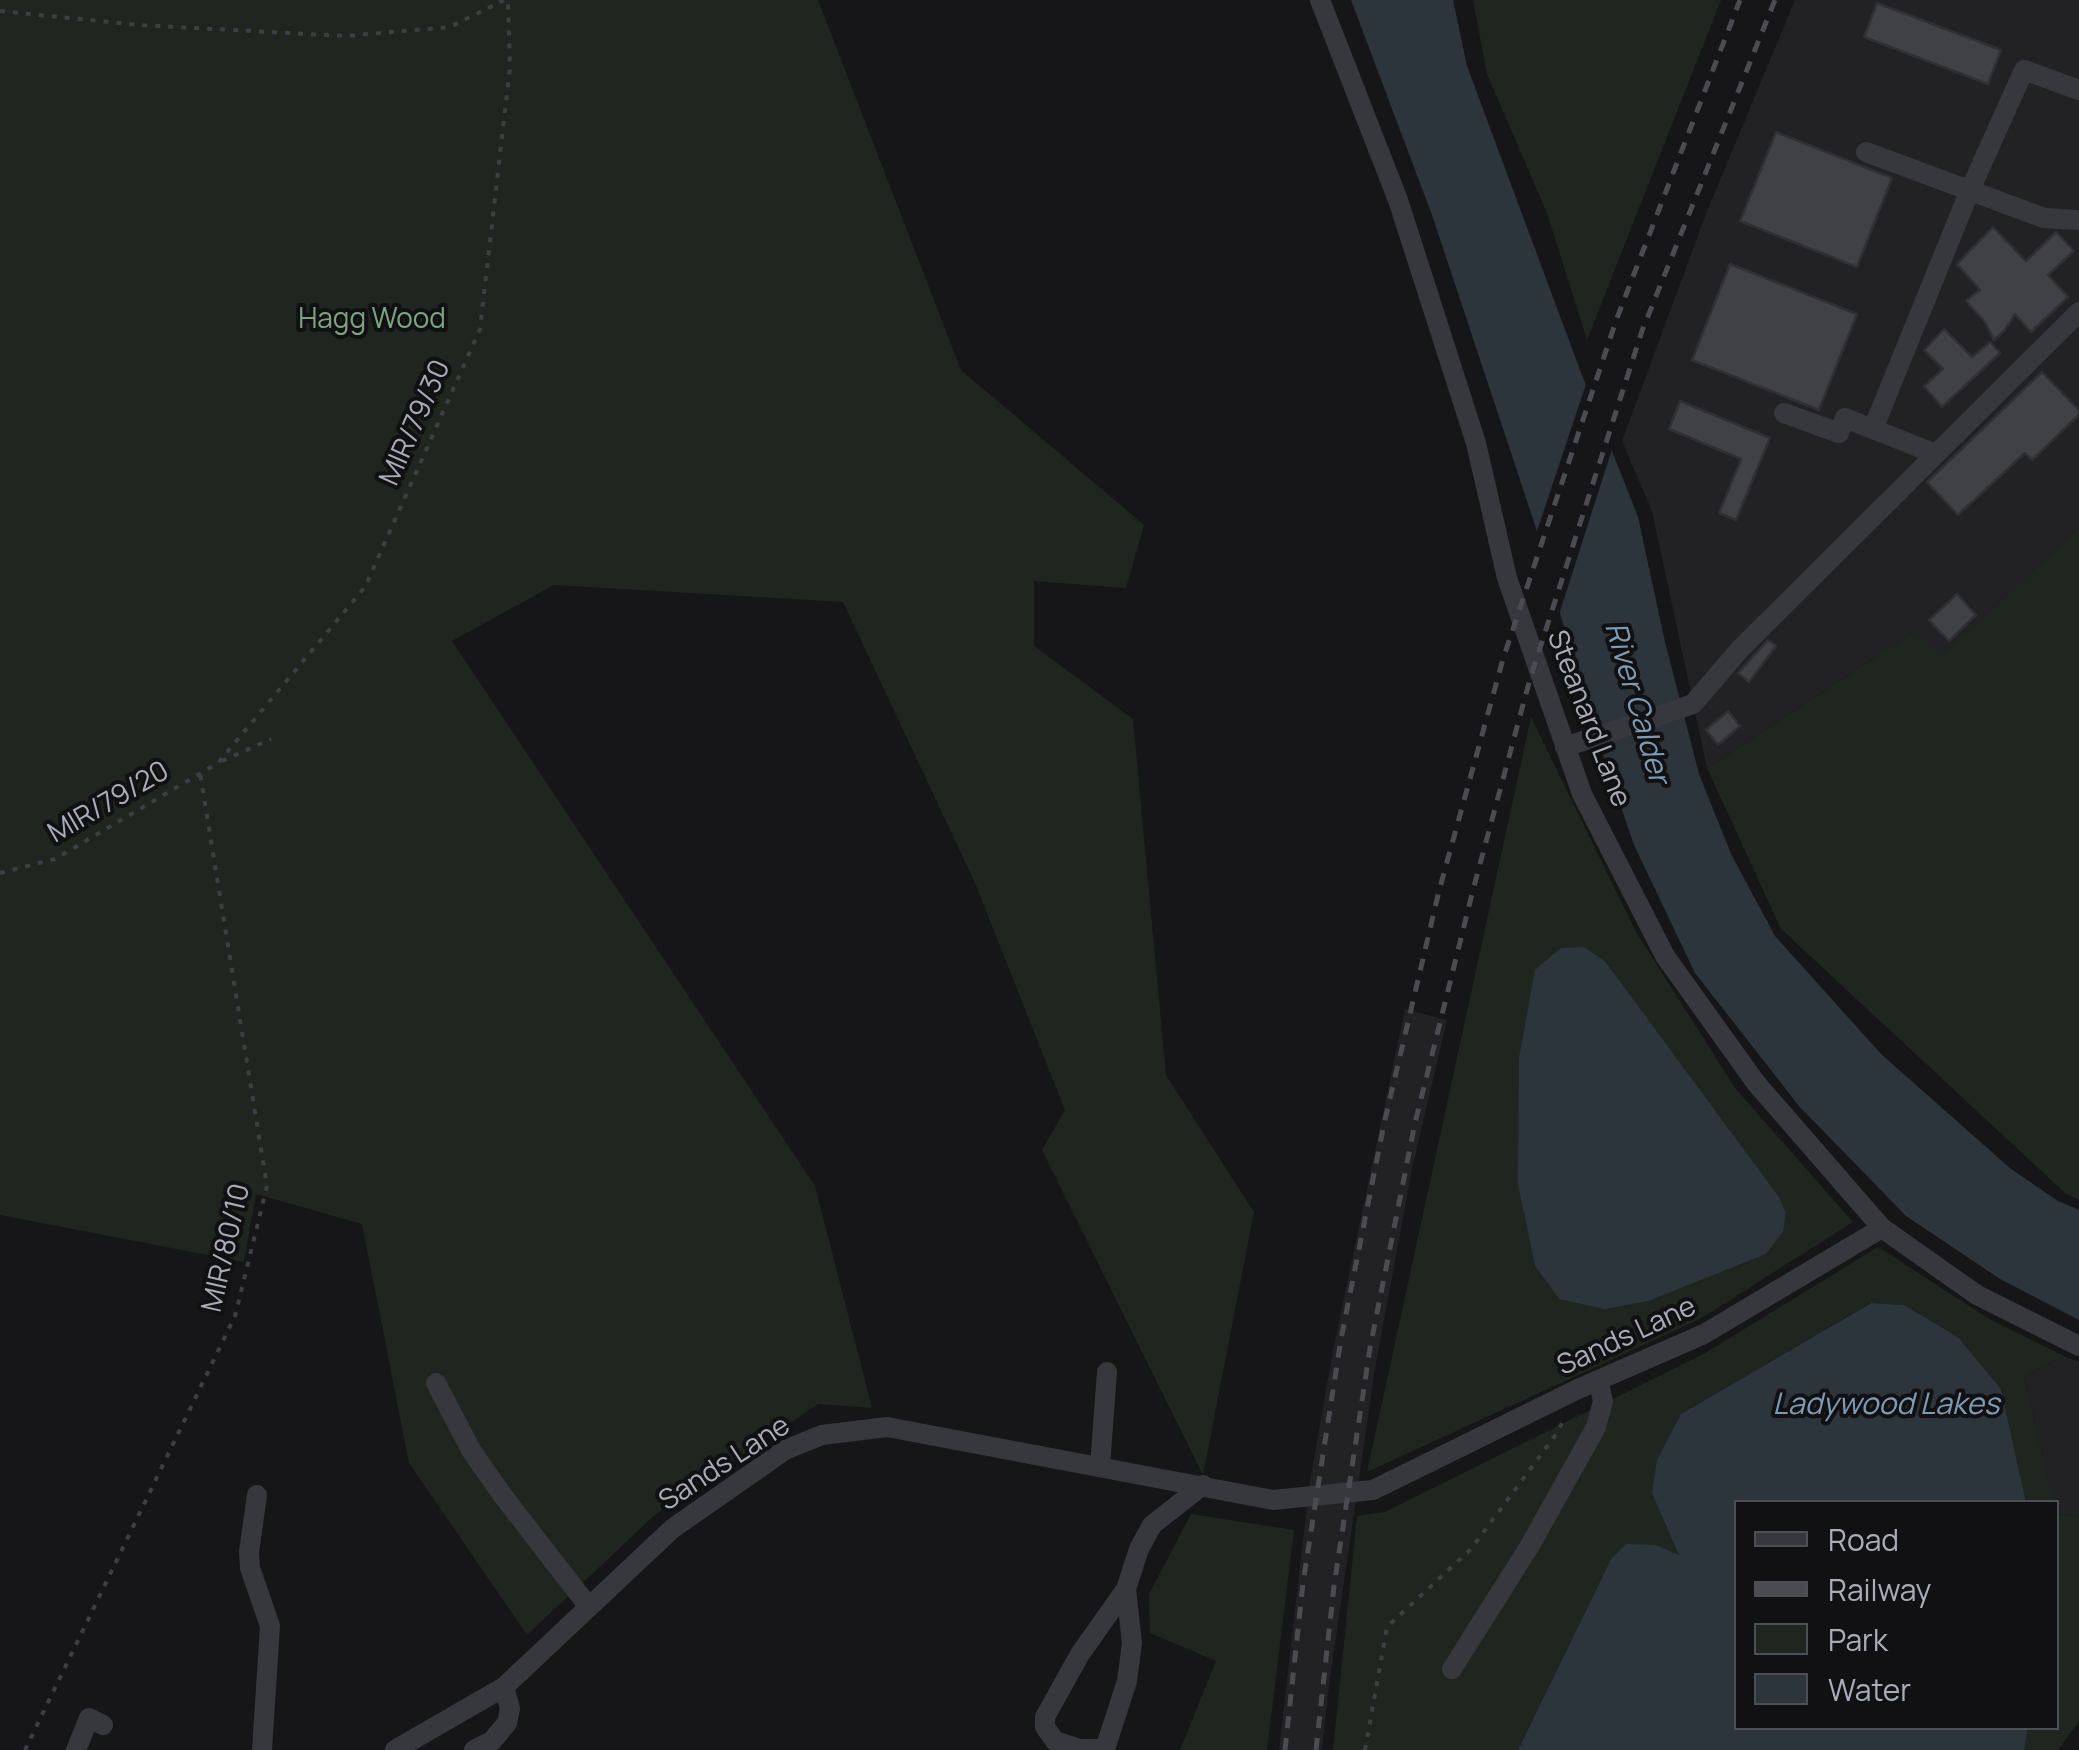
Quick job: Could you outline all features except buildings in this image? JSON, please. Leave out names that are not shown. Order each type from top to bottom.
[{"type":"street","name":"Steanard Lane","points":[[1320,0],[1398,200],[1476,443],[1507,578],[1573,744],[1582,794],[1665,956],[1756,1083],[1882,1228],[1977,1295],[2079,1346]]},
{"type":"street","points":[[1872,429],[2024,70],[2079,90]]},
{"type":"street","points":[[1866,152],[2044,218],[2079,220]]},
{"type":"street","points":[[1573,744],[1694,704],[1741,648],[2079,312]]},
{"type":"street","points":[[1784,414],[1839,433],[1845,418],[1936,454]]},
{"type":"street","name":"Sands Lane","points":[[396,1750],[504,1686],[672,1529],[786,1450],[822,1434],[886,1427],[1274,1500],[1373,1490],[1598,1380],[1704,1334],[1882,1228]]},
{"type":"street","points":[[1100,1466],[1106,1372]]},
{"type":"street","points":[[1452,1670],[1529,1548],[1596,1427],[1603,1401],[1598,1380]]},
{"type":"street","points":[[436,1382],[495,1485],[589,1607]]},
{"type":"street","points":[[1126,1589],[1132,1644],[1128,1681],[1105,1749],[1080,1749],[1055,1742],[1045,1727],[1045,1717],[1080,1654],[1126,1589],[1139,1548],[1152,1525],[1203,1485]]},
{"type":"street","points":[[257,1495],[250,1568],[270,1626],[262,1750]]},
{"type":"street","points":[[474,1750],[492,1740],[507,1723],[510,1709],[504,1686]]},
{"type":"street","points":[[76,1750],[88,1718],[103,1725]]},
{"type":"path","points":[[0,11],[139,25],[345,36],[450,27],[506,0]]},
{"type":"path","name":"MIR/79/30","points":[[229,750],[365,588],[480,329],[510,67],[506,0]]},
{"type":"path","points":[[218,763],[271,739]]},
{"type":"path","name":"MIR/79/20","points":[[0,872],[56,859],[218,763],[229,750]]},
{"type":"path","name":"MIR/80/10","points":[[25,1750],[235,1316],[266,1186],[200,773]]},
{"type":"path","points":[[1365,1750],[1386,1626],[1471,1549],[1564,1418]]},
{"type":"shaded area","points":[[1795,0],[2079,0],[2079,527],[1940,658],[1917,630],[1707,768],[1652,511],[1622,441],[1706,214]]},
{"type":"shaded area","points":[[1405,1009],[1447,1020],[1412,1169],[1375,1369],[1322,1750],[1279,1750],[1309,1487],[1333,1350]]},
{"type":"shaded area","points":[[2064,1356],[2079,1362],[2079,1517],[2059,1514],[2059,1500],[2054,1500],[2024,1377]]},
{"type":"green space","name":"Hagg Wood","points":[[0,0],[818,0],[961,370],[1144,525],[1126,588],[1034,581],[1034,646],[1133,719],[1166,1075],[1254,1212],[1203,1475],[1042,1150],[1065,1110],[975,883],[843,602],[554,585],[452,641],[815,1186],[872,1408],[818,1404],[656,1514],[527,1635],[409,1463],[362,1224],[256,1194],[244,1262],[0,1215]]},
{"type":"green space","points":[[1473,0],[1721,0],[1587,340],[1547,213],[1487,74]]},
{"type":"green space","points":[[2079,527],[2079,1200],[2065,1193],[1781,929],[1707,768],[1917,630],[1941,657]]},
{"type":"green space","points":[[1531,717],[1636,932],[1735,1088],[1853,1222],[1700,1319],[1367,1472]],"holes":[[[1605,961],[1779,1197],[1786,1213],[1783,1232],[1766,1254],[1559,1299],[1535,1266],[1518,1185]]]},
{"type":"green space","points":[[1878,1247],[1991,1320],[2064,1356],[2024,1377],[2054,1500],[2026,1500],[2001,1389],[1958,1337],[1904,1305],[1870,1303],[1681,1414],[1680,1557],[1611,1559],[1518,1750],[1333,1750],[1357,1516],[1385,1512],[1705,1353]]},
{"type":"green space","points":[[1191,1514],[1294,1530],[1267,1750],[1180,1750],[1216,1661],[1150,1633],[1149,1594]]},
{"type":"green space","points":[[2059,1514],[2079,1517],[2079,1721],[2058,1750],[2024,1750],[2028,1730],[2059,1730]]},
{"type":"water","name":"River Calder","points":[[1351,0],[1453,0],[1467,66],[1638,517],[1699,774],[1732,856],[1775,936],[1881,1054],[2011,1169],[2058,1201],[2079,1210],[2079,1320],[2000,1279],[1906,1216],[1799,1106],[1695,973],[1634,845],[1588,711],[1534,522],[1432,215]]},
{"type":"water","points":[[1584,947],[1605,961],[1779,1197],[1786,1213],[1783,1232],[1766,1254],[1648,1301],[1605,1309],[1559,1299],[1535,1266],[1518,1185],[1519,1058],[1535,970],[1561,948]]},
{"type":"water","name":"Ladywood Lakes","points":[[1871,1303],[1904,1305],[1958,1337],[2001,1389],[2026,1500],[1734,1500],[1734,1730],[2028,1730],[2024,1750],[1518,1750],[1611,1559],[1626,1544],[1656,1545],[1679,1555],[1652,1493],[1657,1460],[1681,1414]]},
{"type":"pier","points":[[1588,378],[1614,443],[1557,621],[1534,540]]},
{"type":"railway","points":[[1285,1750],[1303,1583],[1341,1339],[1384,1124],[1439,891],[1503,659],[1617,318],[1740,0]]},
{"type":"railway","points":[[1316,1750],[1334,1586],[1370,1348],[1415,1123],[1473,890],[1530,679],[1642,331],[1775,0]]}]
